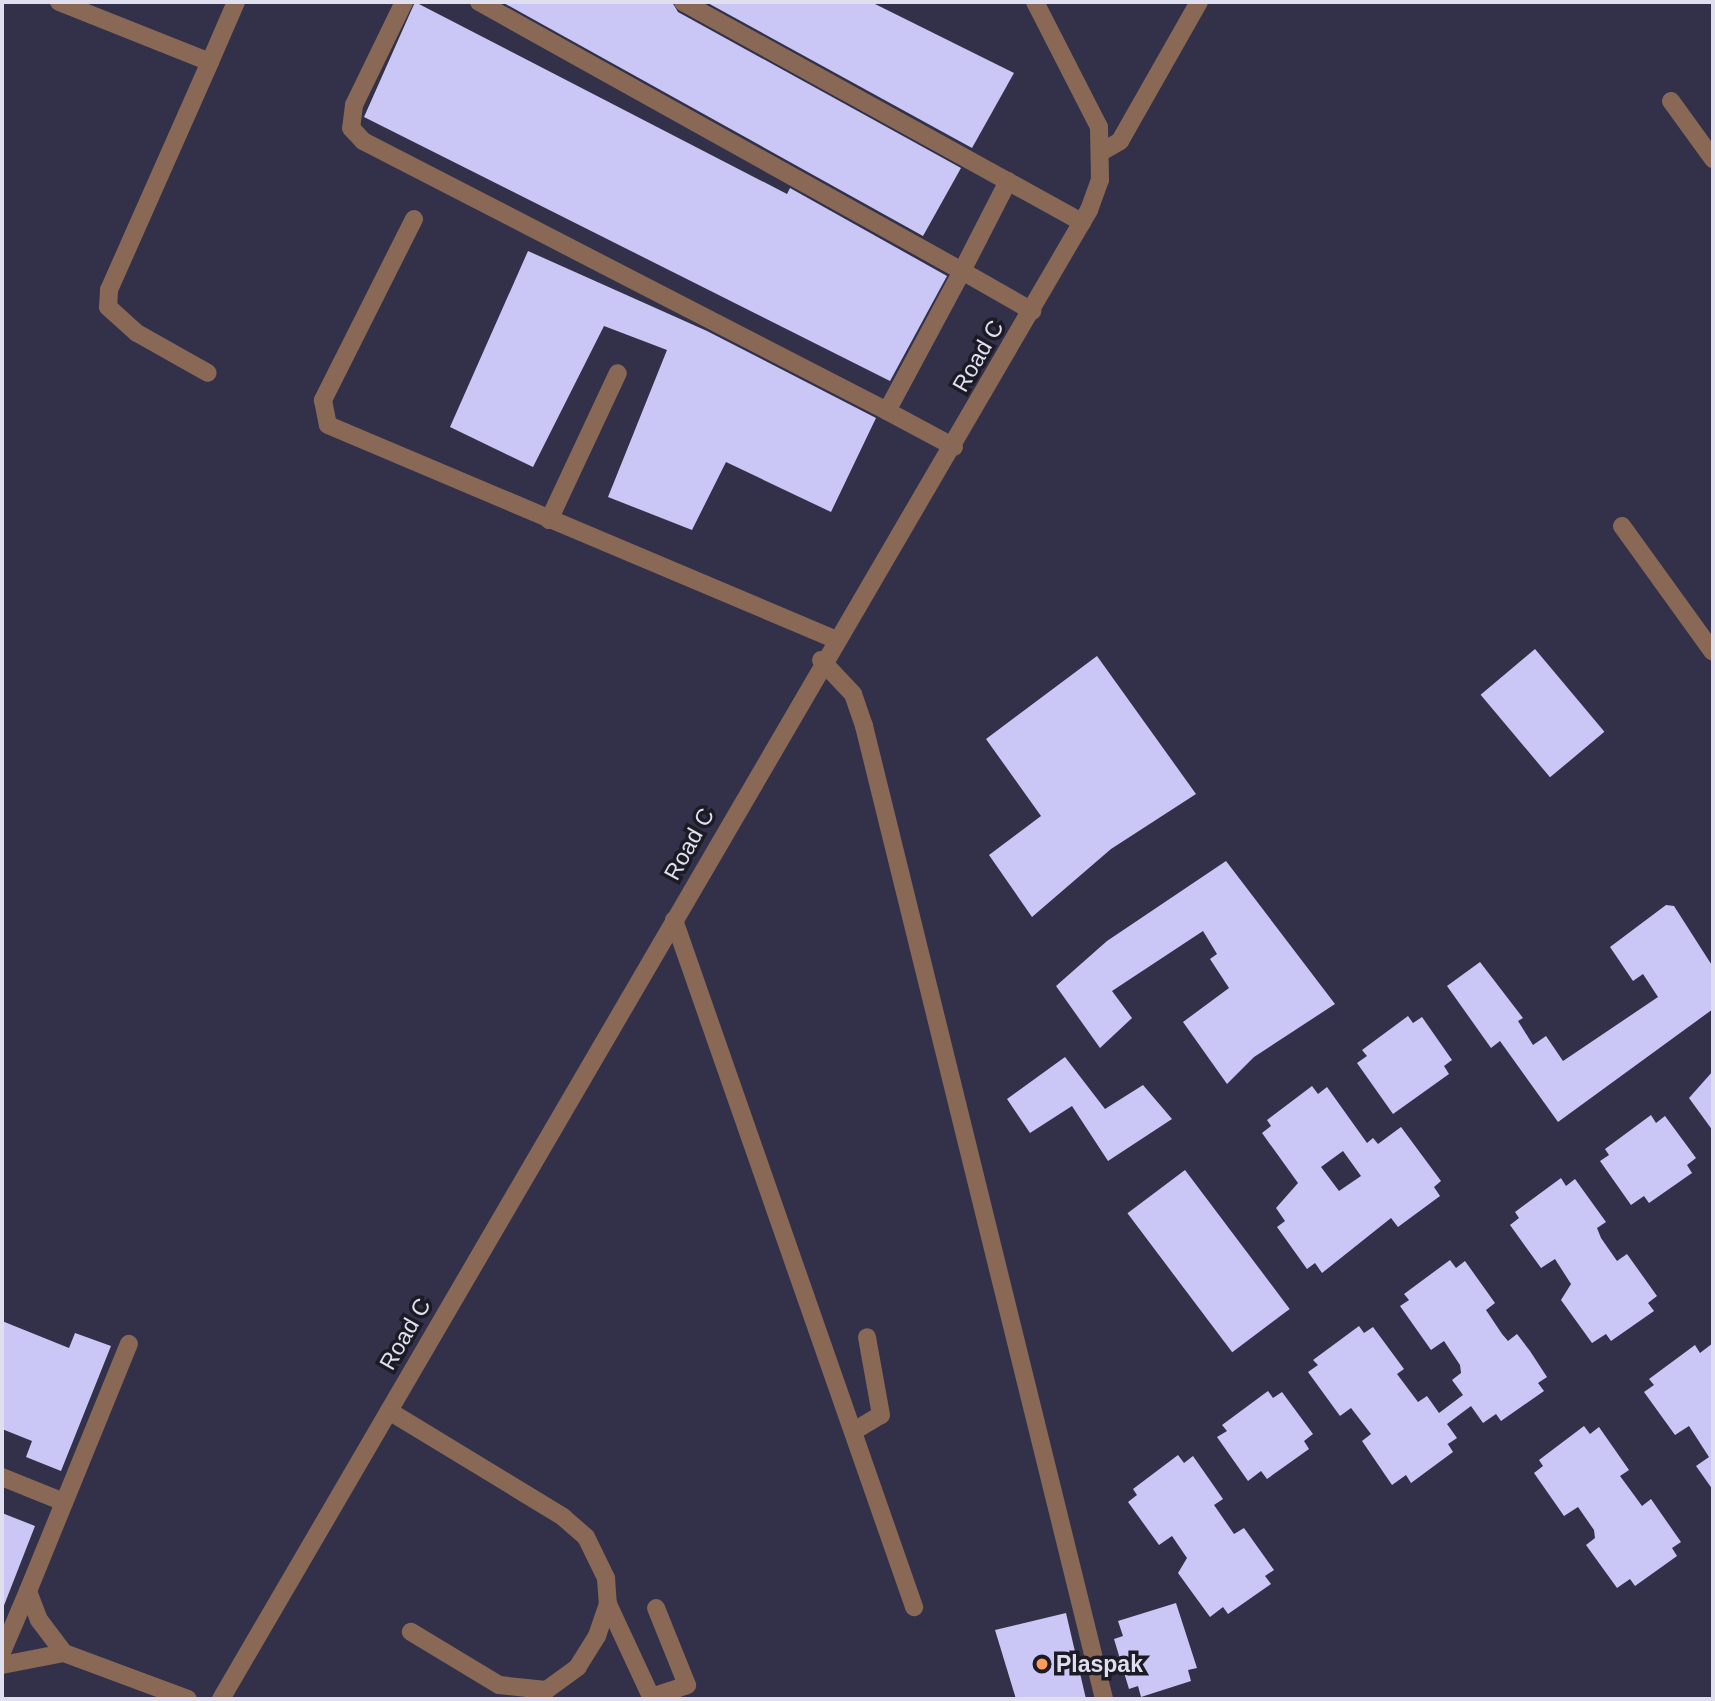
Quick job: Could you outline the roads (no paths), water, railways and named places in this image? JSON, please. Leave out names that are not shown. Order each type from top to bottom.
[{"type":"street","points":[[59,2],[210,62]]},
{"type":"street","points":[[208,373],[137,333],[108,307],[109,290],[236,2]]},
{"type":"street","points":[[404,2],[354,105],[351,128],[363,141],[954,447]]},
{"type":"street","points":[[479,2],[1032,311]]},
{"type":"street","points":[[683,2],[1082,222]]},
{"type":"street","name":"Road C","points":[[221,1699],[674,920],[821,660],[954,447],[1082,222],[1100,180],[1102,151],[1099,127],[1035,2]]},
{"type":"street","points":[[1102,151],[1119,141],[1199,2]]},
{"type":"street","points":[[1671,101],[1713,159]]},
{"type":"street","points":[[887,411],[1008,181]]},
{"type":"street","points":[[414,219],[321,414],[339,433],[834,639]]},
{"type":"street","points":[[550,520],[618,373]]},
{"type":"street","points":[[1622,526],[1713,652]]},
{"type":"street","points":[[821,660],[853,694],[864,726],[1104,1699]]},
{"type":"street","points":[[674,920],[914,1607]]},
{"type":"street","points":[[854,1431],[881,1415],[867,1337]]},
{"type":"street","points":[[2,1652],[129,1344]]},
{"type":"street","points":[[389,1411],[563,1517],[599,1557],[608,1604],[652,1698],[689,1692],[656,1608]]},
{"type":"street","points":[[2,1477],[64,1502]]},
{"type":"street","points":[[28,1591],[39,1620],[64,1653]]},
{"type":"street","points":[[411,1632],[499,1685],[546,1689],[578,1667],[608,1604]]},
{"type":"street","points":[[2,1665],[64,1653],[188,1699]]},
{"type":"place","name":"Plaspak","points":[[1042,1664]]}]
